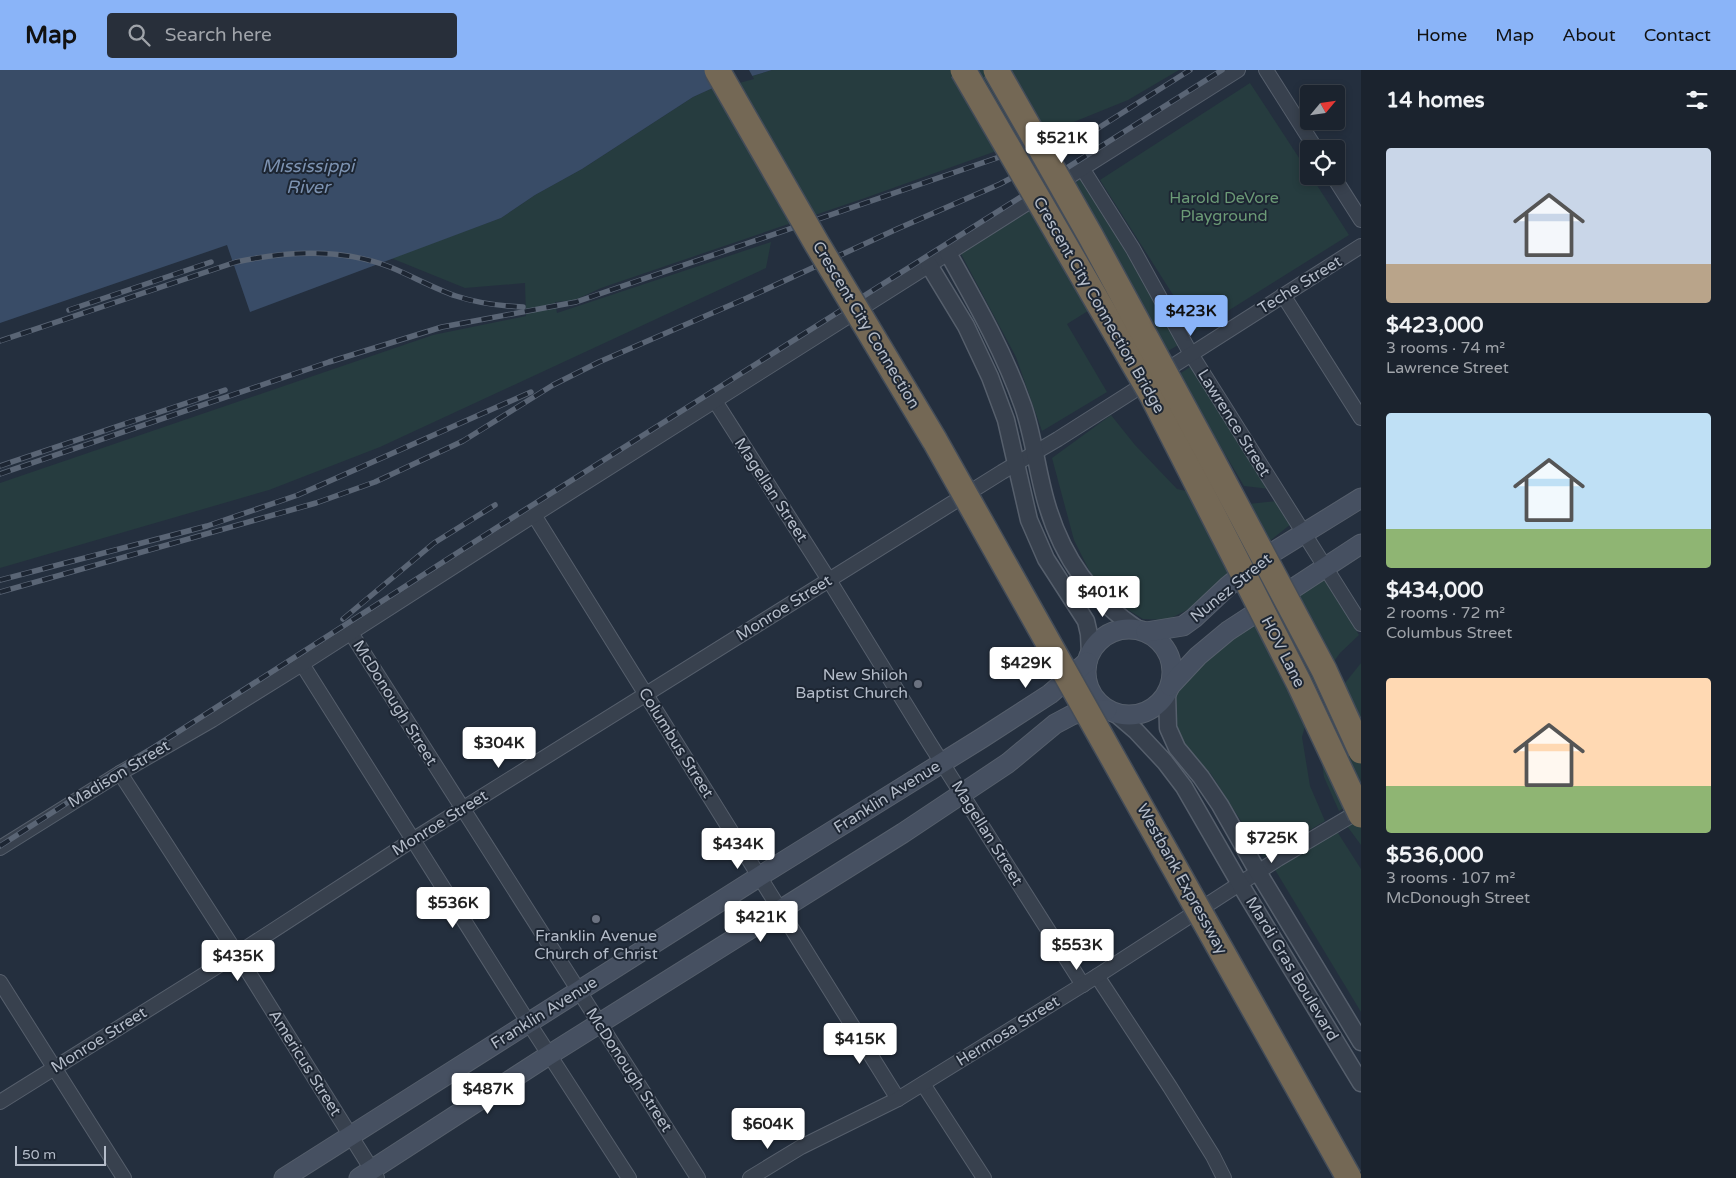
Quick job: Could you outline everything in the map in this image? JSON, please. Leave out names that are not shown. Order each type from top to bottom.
[{"type":"highway","name":"Crescent City Connection","points":[[717,70],[817,244],[935,441],[1014,581]]},
{"type":"highway","name":"Crescent City Connection Bridge","points":[[963,70],[1152,395],[1202,490]]},
{"type":"highway","points":[[996,70],[1211,458],[1324,670],[1361,751]]},
{"type":"highway","name":"HOV Lane","points":[[1202,490],[1299,683],[1361,815]]},
{"type":"highway","name":"Westbank Expressway","points":[[1014,581],[1349,1178]]},
{"type":"main road","name":"Nunez Street","points":[[1142,631],[1183,626],[1259,561],[1361,498]]},
{"type":"main road","name":"Nunez Street","points":[[1168,690],[1198,656],[1228,631],[1361,544]]},
{"type":"main road","points":[[369,1175],[549,1056],[962,794],[1008,763],[1055,724],[1091,709],[1111,711],[1130,716],[1146,712],[1158,704],[1168,690],[1172,672],[1170,658],[1158,640],[1142,631],[1125,629],[1111,633],[1099,641],[1088,658],[1086,678],[1088,685],[1095,699],[1111,711]]},
{"type":"main road","name":"Franklin Avenue","points":[[284,1178],[528,1022],[982,738],[1050,694],[1088,658]]},
{"type":"street","name":"Madison Street","points":[[0,848],[120,773],[302,664],[1238,70]]},
{"type":"street","points":[[1266,70],[1310,140]]},
{"type":"street","name":"Lawrence Street","points":[[1082,168],[1133,249],[1191,354],[1361,624]]},
{"type":"street","points":[[1339,185],[1361,220]]},
{"type":"street","name":"Teche Street","points":[[1036,452],[1361,246]]},
{"type":"street","points":[[948,253],[978,305],[1005,359],[1024,407],[1047,504],[1065,550],[1088,586],[1103,603],[1121,618],[1142,631]]},
{"type":"street","points":[[930,265],[966,326],[990,377],[1006,420],[1028,520],[1046,559],[1086,621],[1089,634],[1088,658]]},
{"type":"street","points":[[1283,295],[1361,418]]},
{"type":"street","name":"Magellan Street","points":[[715,401],[1083,984]]},
{"type":"street","name":"Monroe Street","points":[[0,1102],[237,954],[414,839],[1036,452]]},
{"type":"street","name":"Columbus Street","points":[[534,515],[898,1099]]},
{"type":"street","name":"McDonough Street","points":[[351,633],[698,1178]]},
{"type":"street","points":[[302,664],[549,1056],[629,1178]]},
{"type":"street","name":"Mardi Gras Boulevard","points":[[1168,690],[1167,713],[1171,737],[1177,748],[1201,777],[1220,805],[1258,872],[1361,1042]]},
{"type":"street","name":"Mardi Gras Boulevard","points":[[1111,711],[1136,731],[1184,787],[1240,884],[1361,1083]]},
{"type":"street","name":"Americus Street","points":[[120,773],[237,954],[351,1136],[369,1175]]},
{"type":"street","name":"Hermosa Street","points":[[750,1178],[801,1147],[898,1099],[923,1084],[1258,872],[1361,810]]},
{"type":"street","points":[[1096,976],[1170,1087],[1213,1156],[1224,1178]]},
{"type":"street","points":[[0,982],[124,1178]]},
{"type":"street","points":[[923,1084],[984,1178]]},
{"type":"green space","points":[[772,70],[1179,70],[1128,100],[1044,134],[865,198],[601,288],[575,300],[555,302],[557,313],[771,242],[766,268],[380,447],[269,490],[0,568],[0,483],[433,335],[526,316],[525,283],[465,288],[391,258],[501,218],[535,195],[582,169],[693,97],[715,87]]},
{"type":"green space","name":"Harold DeVore Playground","points":[[1250,83],[1300,159],[1300,185],[1317,185],[1349,235],[1196,331],[1100,180]]},
{"type":"green space","points":[[1082,178],[1180,344],[1163,354],[1125,288],[1067,324],[1107,392],[1042,431],[1016,357],[961,254]]},
{"type":"green space","points":[[1193,365],[1270,489],[1244,486],[1178,375]]},
{"type":"green space","points":[[1111,415],[1135,445],[1177,489],[1248,504],[1277,501],[1291,524],[1221,580],[1195,606],[1167,620],[1143,619],[1117,603],[1093,578],[1074,540],[1052,458]]},
{"type":"green space","points":[[1324,577],[1359,635],[1340,653],[1316,686],[1302,737],[1310,786],[1325,821],[1264,857],[1211,774],[1183,743],[1171,714],[1178,688],[1239,630]]},
{"type":"green space","points":[[1361,663],[1361,797],[1339,811],[1324,777],[1320,749],[1341,688]]},
{"type":"green space","points":[[1361,817],[1361,845],[1347,826]]},
{"type":"green space","points":[[1336,830],[1361,869],[1361,1012],[1274,868]]},
{"type":"water","name":"Mississippi River","points":[[0,70],[772,70],[715,87],[693,97],[582,169],[535,195],[501,218],[250,312],[227,245],[0,323]]},
{"type":"pier","points":[[707,70],[749,70],[754,79],[717,89]]},
{"type":"railway","points":[[0,592],[316,503],[375,482],[463,441],[553,385],[599,362],[747,298],[1000,184],[1062,151],[1190,70]]},
{"type":"railway","points":[[0,846],[496,528],[1222,70]]},
{"type":"railway","points":[[0,474],[329,362],[442,327],[576,302],[1093,125]]},
{"type":"railway","points":[[0,341],[236,262],[275,255],[314,253],[352,257],[390,267],[456,296],[489,304],[523,307]]},
{"type":"railway","points":[[69,310],[211,262]]},
{"type":"railway","points":[[0,466],[225,390]]},
{"type":"railway","points":[[0,580],[207,526],[298,495],[531,392]]},
{"type":"railway","points":[[343,619],[434,543],[495,505]]},
{"type":"place","name":"New Shiloh Baptist Church","points":[[918,684]]},
{"type":"place","name":"Franklin Avenue Church of Christ","points":[[596,919]]}]
